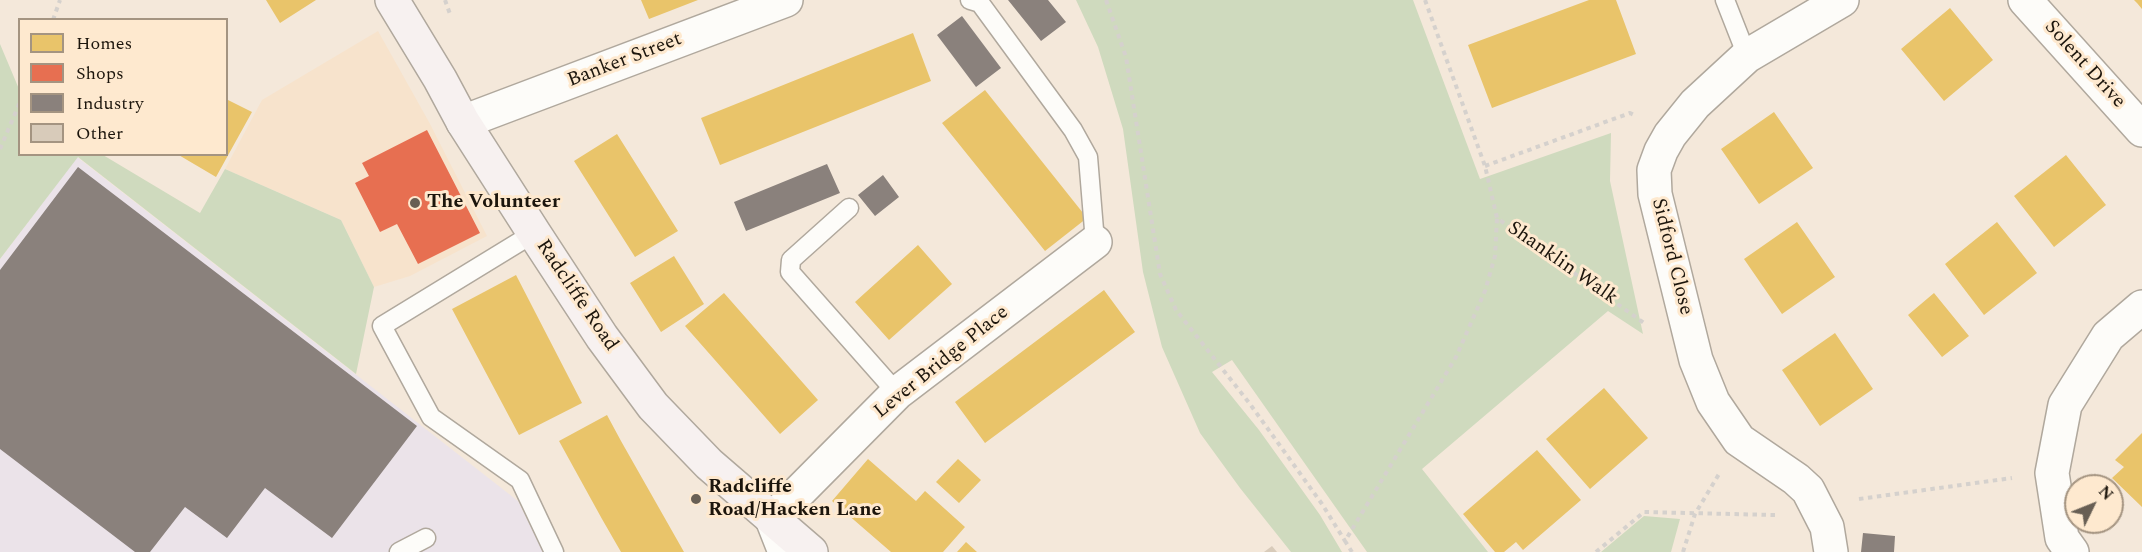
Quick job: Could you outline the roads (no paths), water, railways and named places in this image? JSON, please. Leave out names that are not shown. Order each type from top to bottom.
[{"type":"main road","name":"Radcliffe Road","points":[[392,0],[463,122],[534,233],[602,337],[653,406],[710,464],[812,552]]},
{"type":"street","name":"Banker Street","points":[[463,122],[751,6],[786,0]]},
{"type":"street","name":"Sidford Close","points":[[1830,552],[1827,527],[1808,490],[1796,479],[1739,440],[1713,402],[1696,360],[1655,194],[1654,170],[1670,135],[1695,104],[1747,56],[1842,0]]},
{"type":"street","name":"Solent Drive","points":[[2025,0],[2142,130]]},
{"type":"street","name":"Lever Bridge Place","points":[[772,519],[897,393],[1095,242]]},
{"type":"street","points":[[2072,552],[2062,538],[2052,473],[2065,405],[2108,336],[2142,307]]},
{"type":"street","points":[[772,519],[785,552]]},
{"type":"lane","points":[[970,0],[980,3],[1074,130],[1088,158],[1095,242]]},
{"type":"lane","points":[[1725,0],[1747,56]]},
{"type":"lane","points":[[849,208],[791,260],[790,272],[897,393]]},
{"type":"lane","points":[[534,233],[382,326],[431,417],[520,480],[554,552]]},
{"type":"lane","points":[[399,552],[426,538]]},
{"type":"place","name":"The Volunteer","points":[[415,203]]},
{"type":"place","name":"Radcliffe Road/Hacken Lane","points":[[696,499]]}]
